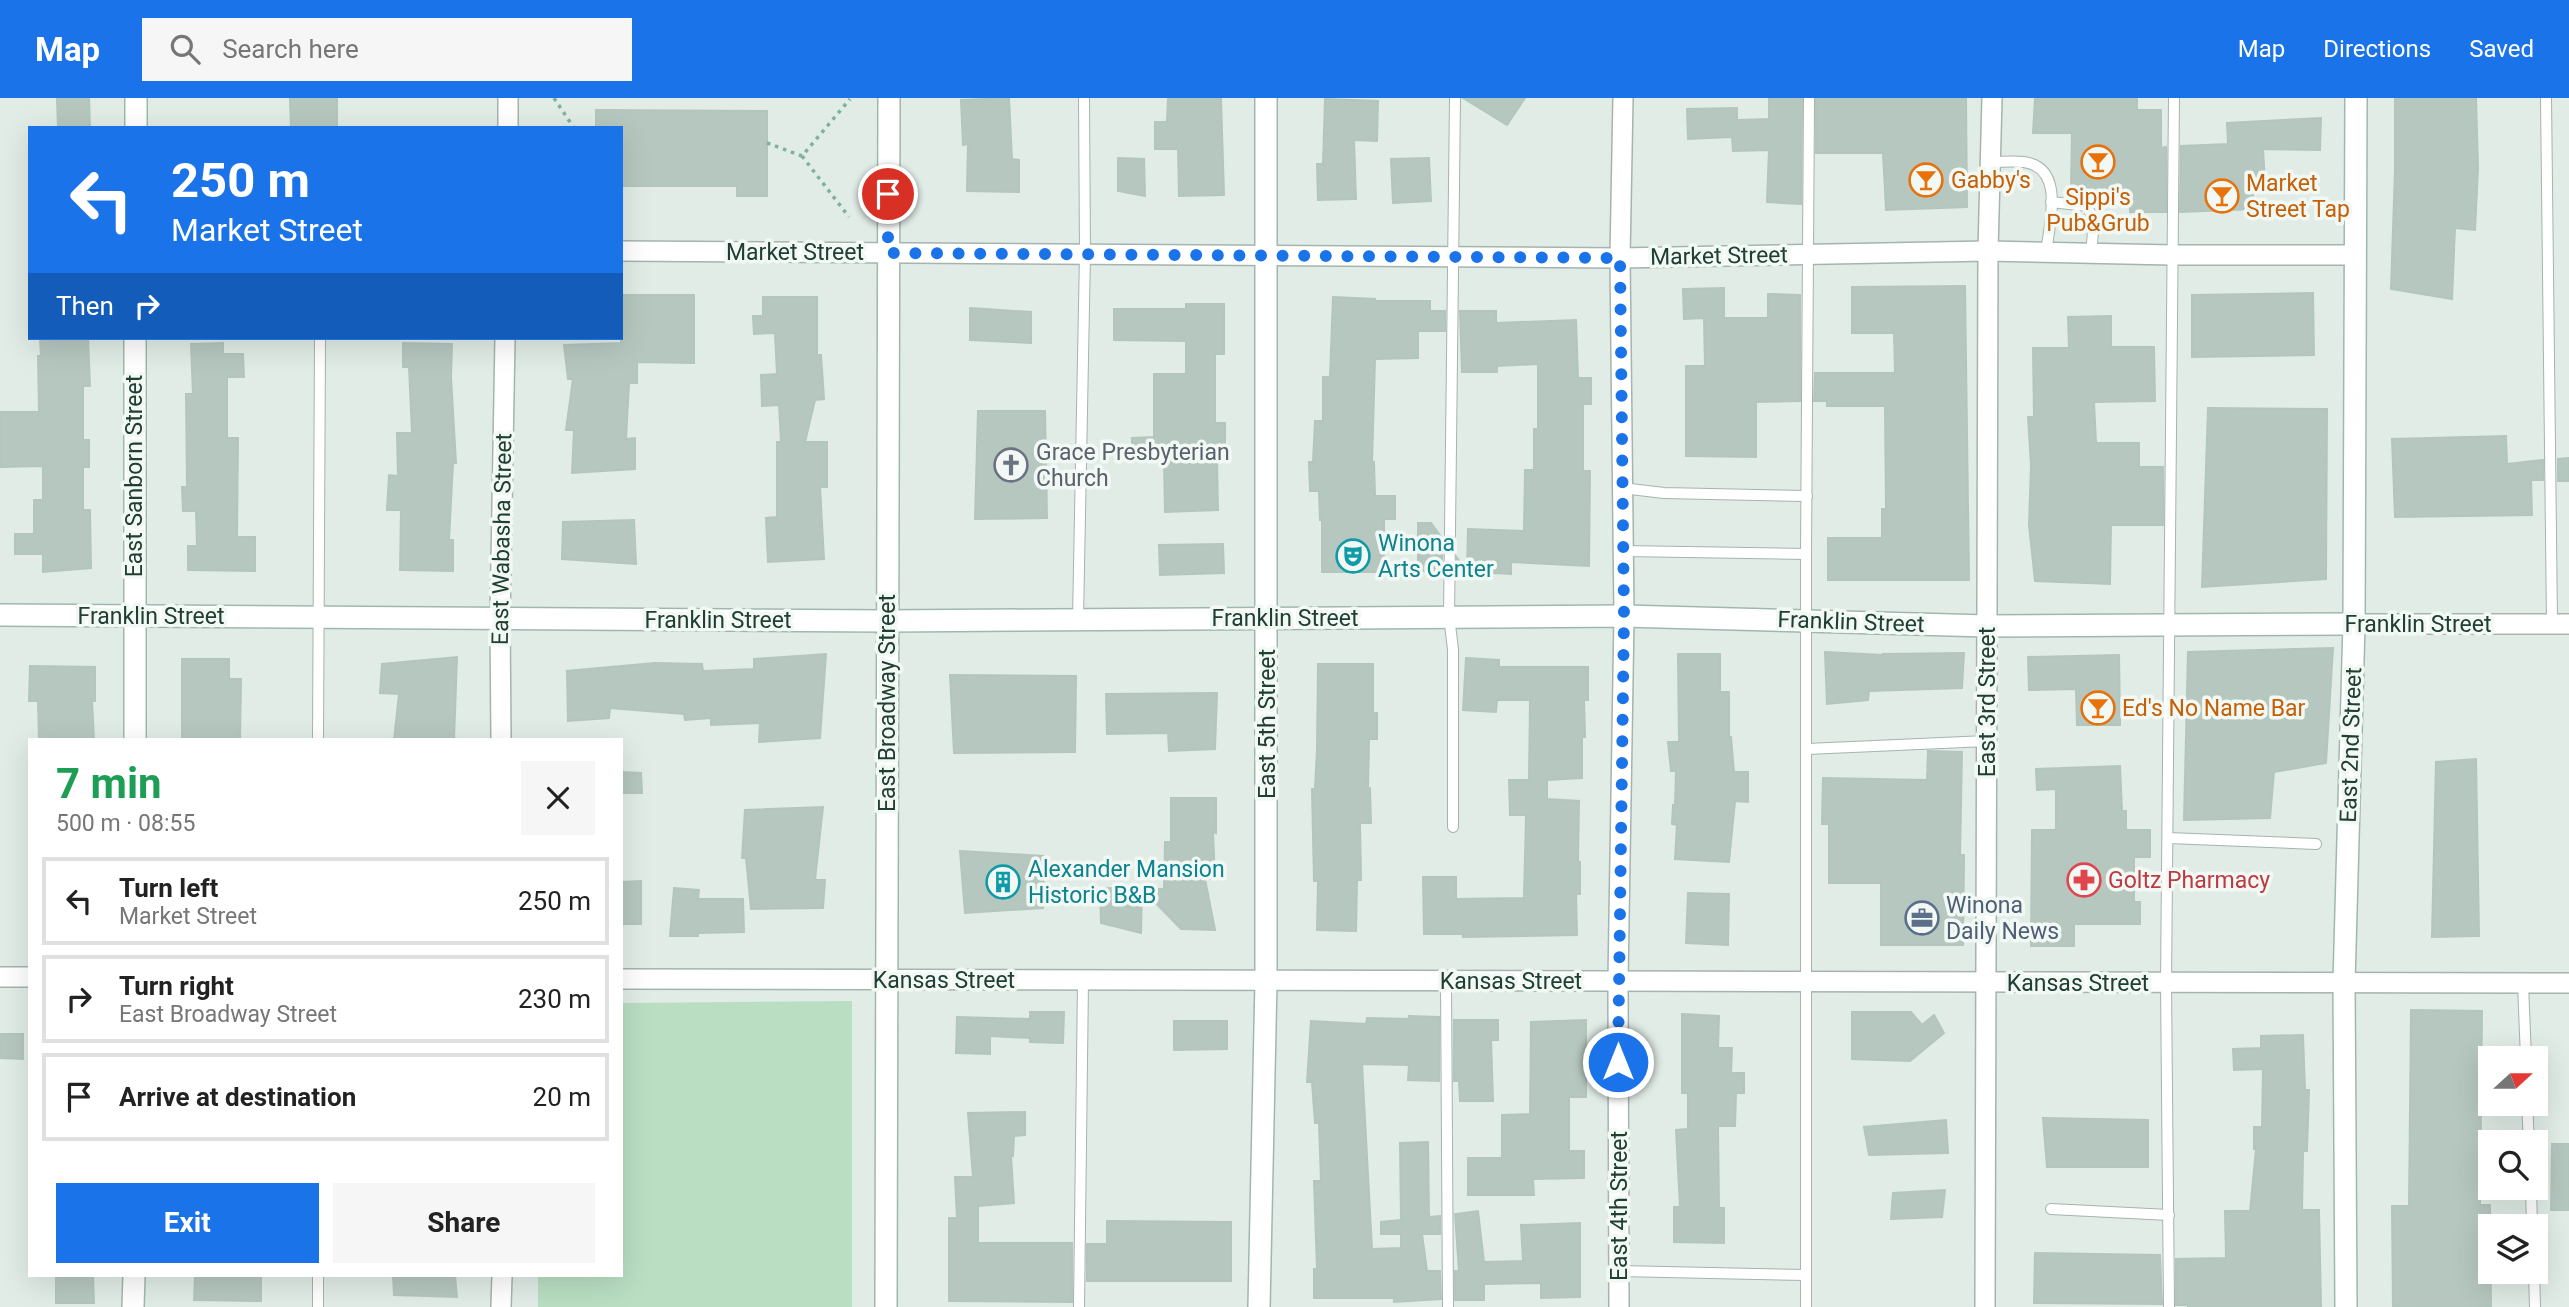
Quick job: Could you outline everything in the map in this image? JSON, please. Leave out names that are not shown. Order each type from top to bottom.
[{"type":"street","points":[[136,98],[136,126]]},
{"type":"street","points":[[508,98],[508,126]]},
{"type":"street","name":"East Broadway Street","points":[[886,1307],[888,98]]},
{"type":"street","name":"East 5th Street","points":[[1259,1307],[1266,981],[1266,98]]},
{"type":"street","name":"East 4th Street","points":[[1619,1307],[1618,981],[1624,616],[1620,258],[1623,98]]},
{"type":"street","name":"East 3rd Street","points":[[1985,1307],[1988,251],[1992,98]]},
{"type":"street","name":"East 2nd Street","points":[[2346,1307],[2344,983],[2354,624],[2356,98]]},
{"type":"street","name":"Market Street","points":[[623,251],[1620,258],[1988,251],[2354,255]]},
{"type":"street","name":"East Sanborn Street","points":[[135,340],[135,738]]},
{"type":"street","name":"East Wabasha Street","points":[[501,738],[499,620],[505,340]]},
{"type":"street","name":"Franklin Street","points":[[0,615],[887,621],[1624,616],[1987,626],[2561,624]]},
{"type":"street","points":[[0,977],[28,977]]},
{"type":"street","name":"Kansas Street","points":[[623,979],[2569,983]]},
{"type":"street","points":[[134,1277],[134,1307]]},
{"type":"street","points":[[501,1307],[502,1277]]},
{"type":"lane","points":[[1078,619],[1085,254],[1084,98]]},
{"type":"lane","points":[[1453,827],[1453,649],[1449,617],[1454,98]]},
{"type":"lane","points":[[1806,1307],[1809,98]]},
{"type":"lane","points":[[2169,1307],[2166,983],[2174,98]]},
{"type":"lane","points":[[2546,98],[2561,624]]},
{"type":"lane","points":[[1990,162],[2026,162],[2042,170],[2053,189],[2046,253]]},
{"type":"lane","points":[[2051,202],[2087,206],[2094,221],[2091,254]]},
{"type":"lane","points":[[318,738],[320,340]]},
{"type":"lane","points":[[1622,488],[1664,492],[1807,496]]},
{"type":"lane","points":[[1623,551],[1806,554]]},
{"type":"lane","points":[[1807,748],[1987,741]]},
{"type":"lane","points":[[2168,838],[2316,844]]},
{"type":"lane","points":[[1079,1307],[1083,980]]},
{"type":"lane","points":[[1447,981],[1448,1307]]},
{"type":"lane","points":[[2523,983],[2525,1046]]},
{"type":"lane","points":[[2051,1209],[2169,1215]]},
{"type":"lane","points":[[1619,1271],[1806,1275]]},
{"type":"lane","points":[[317,1307],[318,1277]]},
{"type":"lane","points":[[2534,1284],[2535,1307]]},
{"type":"path","points":[[554,98],[573,126]]},
{"type":"path","points":[[802,156],[850,99]]},
{"type":"path","points":[[767,143],[802,156],[849,217]]},
{"type":"green space","points":[[852,1001],[852,1307],[538,1307],[538,1277],[623,1277],[623,1003]]},
{"type":"building","points":[[57,98],[89,98],[90,126],[58,126]]},
{"type":"building","points":[[290,98],[337,98],[337,126],[291,126]]},
{"type":"building","points":[[1009,98],[1012,159],[1019,160],[1019,192],[967,191],[968,144],[963,145],[961,100]]},
{"type":"building","points":[[1168,98],[1221,98],[1224,195],[1179,196],[1178,149],[1155,149],[1155,122],[1167,122]]},
{"type":"building","points":[[1463,98],[1525,98],[1507,125]]},
{"type":"building","points":[[1769,98],[1802,98],[1801,204],[1767,202],[1769,150],[1733,151],[1732,137],[1688,139],[1687,109],[1737,108],[1737,120],[1769,119]]},
{"type":"building","points":[[1816,98],[1966,98],[1967,207],[1886,210],[1883,153],[1816,153]]},
{"type":"building","points":[[2035,98],[2137,98],[2137,110],[2161,110],[2161,148],[2166,147],[2166,212],[2130,212],[2130,190],[2071,188],[2072,133],[2033,133]]},
{"type":"building","points":[[2395,98],[2476,98],[2478,168],[2475,230],[2455,228],[2452,299],[2391,289]]},
{"type":"building","points":[[1325,99],[1378,101],[1377,141],[1354,140],[1356,199],[1318,200],[1317,164],[1323,164]]},
{"type":"building","points":[[596,110],[767,111],[767,196],[737,196],[737,186],[623,186],[623,126],[596,126]]},
{"type":"building","points":[[2321,118],[2320,150],[2263,149],[2265,182],[2252,183],[2254,209],[2180,212],[2181,146],[2228,144],[2227,123]]},
{"type":"building","points":[[1118,158],[1144,159],[1145,196],[1118,191]]},
{"type":"building","points":[[1429,158],[1431,201],[1393,203],[1391,159]]},
{"type":"building","points":[[1965,286],[1969,580],[1828,580],[1828,538],[1882,538],[1882,509],[1886,509],[1885,406],[1827,406],[1827,401],[1814,401],[1815,373],[1895,373],[1894,333],[1852,333],[1852,287]]},
{"type":"building","points":[[1724,288],[1724,318],[1768,318],[1768,294],[1800,295],[1800,401],[1756,402],[1756,457],[1686,456],[1686,366],[1705,366],[1704,318],[1684,319],[1683,289]]},
{"type":"building","points":[[2313,293],[2314,355],[2192,357],[2192,295]]},
{"type":"building","points":[[623,295],[694,295],[694,363],[637,362],[637,383],[629,383],[626,439],[635,438],[635,469],[572,473],[574,430],[566,430],[573,379],[568,379],[564,345],[621,343]]},
{"type":"building","points":[[763,297],[817,297],[817,355],[821,355],[824,399],[815,400],[805,442],[827,442],[827,487],[820,487],[824,559],[768,562],[766,518],[777,517],[777,442],[781,442],[779,405],[762,406],[761,375],[777,374],[775,333],[754,334],[753,316],[763,316]]},
{"type":"building","points":[[1333,297],[1375,301],[1430,301],[1430,311],[1445,311],[1445,331],[1418,331],[1418,358],[1375,359],[1372,462],[1375,496],[1395,496],[1395,519],[1384,519],[1384,572],[1322,572],[1319,491],[1310,491],[1309,462],[1313,462],[1315,421],[1323,421],[1323,377],[1330,377]]},
{"type":"building","points":[[1186,304],[1224,304],[1224,354],[1215,354],[1215,423],[1225,423],[1225,460],[1217,460],[1218,510],[1165,512],[1164,461],[1132,461],[1132,438],[1154,437],[1154,374],[1186,374],[1186,341],[1114,340],[1114,309],[1186,309]]},
{"type":"building","points":[[970,308],[1031,312],[1031,343],[970,340]]},
{"type":"building","points":[[1460,311],[1496,311],[1496,323],[1576,320],[1578,378],[1591,378],[1591,404],[1583,404],[1583,471],[1590,471],[1589,566],[1511,562],[1511,574],[1457,571],[1457,558],[1467,571],[1468,529],[1524,531],[1525,470],[1534,470],[1534,429],[1538,429],[1538,364],[1497,366],[1497,372],[1462,372]]},
{"type":"building","points":[[2111,316],[2111,347],[2154,347],[2155,401],[2094,402],[2096,443],[2139,443],[2139,467],[2163,467],[2163,525],[2111,525],[2110,584],[2035,581],[2029,525],[2031,465],[2028,417],[2034,417],[2033,348],[2069,348],[2068,317]]},
{"type":"building","points":[[40,340],[88,340],[90,386],[83,386],[83,440],[89,440],[89,467],[83,467],[83,510],[90,510],[91,568],[43,572],[43,554],[15,554],[15,534],[34,534],[34,500],[43,500],[43,466],[0,467],[0,412],[39,412],[38,356],[41,356]]},
{"type":"building","points":[[223,343],[223,354],[243,354],[244,377],[227,377],[227,438],[238,438],[237,537],[255,537],[255,571],[188,570],[188,546],[197,546],[196,511],[183,511],[182,487],[187,487],[186,394],[193,394],[191,344]]},
{"type":"building","points":[[403,343],[452,344],[451,377],[456,463],[453,463],[449,540],[453,540],[453,571],[400,570],[401,510],[387,510],[389,475],[398,476],[397,433],[412,433],[409,367],[403,367]]},
{"type":"building","points":[[2208,408],[2327,409],[2326,579],[2202,587]]},
{"type":"building","name":"Grace Presbyterian Church","points":[[978,411],[1045,411],[1047,518],[975,519]]},
{"type":"building","points":[[2506,436],[2507,464],[2543,460],[2543,480],[2531,480],[2532,515],[2395,517],[2392,439]]},
{"type":"building","points":[[2569,458],[2569,481],[2558,481],[2558,459]]},
{"type":"building","points":[[634,520],[636,564],[562,559],[563,522]]},
{"type":"building","points":[[1418,523],[1431,523],[1442,538],[1442,572],[1418,571]]},
{"type":"building","points":[[1223,544],[1224,573],[1160,575],[1159,545]]},
{"type":"building","points":[[2333,648],[2326,763],[2274,772],[2270,818],[2184,820],[2188,652]]},
{"type":"building","points":[[1825,652],[1883,655],[1964,653],[1962,688],[1869,691],[1868,700],[1827,704]]},
{"type":"building","points":[[826,654],[820,738],[759,742],[760,723],[711,725],[711,718],[685,720],[684,714],[610,708],[609,718],[568,721],[567,671],[655,663],[702,664],[703,671],[754,669],[754,659]]},
{"type":"building","points":[[1678,654],[1720,654],[1720,692],[1729,692],[1729,738],[1731,737],[1734,772],[1748,772],[1748,802],[1735,801],[1729,862],[1675,859],[1677,825],[1672,824],[1676,771],[1671,771],[1668,742],[1679,742]]},
{"type":"building","name":"Ed's No Name Bar","points":[[2119,655],[2120,725],[2077,725],[2076,689],[2029,690],[2028,657]]},
{"type":"building","points":[[457,657],[454,738],[394,738],[399,694],[380,693],[382,664]]},
{"type":"building","points":[[1466,658],[1499,660],[1499,667],[1588,667],[1588,700],[1584,700],[1585,737],[1582,737],[1582,778],[1547,780],[1547,799],[1579,801],[1580,894],[1576,894],[1577,935],[1463,937],[1463,934],[1424,934],[1423,877],[1456,877],[1456,899],[1524,898],[1526,815],[1510,815],[1509,780],[1529,780],[1530,700],[1497,700],[1496,712],[1463,710]]},
{"type":"building","points":[[182,659],[229,659],[229,679],[241,679],[240,738],[182,738]]},
{"type":"building","points":[[1318,664],[1373,664],[1373,713],[1377,713],[1377,739],[1369,739],[1368,788],[1371,823],[1360,823],[1361,880],[1357,880],[1356,931],[1317,930],[1318,881],[1314,881],[1312,789],[1315,789],[1317,749]]},
{"type":"building","points":[[30,666],[95,667],[95,701],[92,701],[94,738],[39,738],[38,701],[29,701]]},
{"type":"building","points":[[950,675],[1076,676],[1075,752],[954,753]]},
{"type":"building","points":[[1217,693],[1215,749],[1169,751],[1168,733],[1107,734],[1106,694]]},
{"type":"building","points":[[1928,751],[1962,752],[1960,855],[1964,855],[1963,945],[1881,945],[1881,883],[1829,883],[1829,824],[1822,824],[1823,778],[1927,780]]},
{"type":"building","points":[[2476,759],[2479,936],[2432,937],[2436,762]]},
{"type":"building","points":[[2120,766],[2122,811],[2126,811],[2126,830],[2150,830],[2150,857],[2134,857],[2134,902],[2140,902],[2140,924],[2074,924],[2074,946],[2031,946],[2032,830],[2056,830],[2056,789],[2037,790],[2036,769]]},
{"type":"building","points":[[623,772],[641,773],[642,793],[623,793]]},
{"type":"building","points":[[1171,798],[1216,798],[1216,833],[1213,832],[1215,879],[1205,879],[1215,930],[1181,929],[1142,889],[1164,889],[1165,842],[1171,842]]},
{"type":"building","points":[[823,807],[815,880],[825,880],[823,908],[751,909],[746,858],[742,858],[745,810]]},
{"type":"building","name":"Alexander Mansion Historic B&B","points":[[960,851],[1044,856],[1043,908],[965,913]]},
{"type":"building","points":[[641,881],[641,924],[623,924],[623,882]]},
{"type":"building","points":[[674,888],[699,890],[698,899],[743,899],[744,932],[670,936]]},
{"type":"building","points":[[1100,888],[1142,889],[1141,933],[1101,923]]},
{"type":"building","points":[[1688,893],[1729,894],[1728,945],[1686,943]]},
{"type":"building","points":[[2411,1010],[2482,1011],[2482,1046],[2478,1046],[2478,1116],[2481,1116],[2481,1130],[2478,1130],[2478,1200],[2480,1205],[2490,1205],[2490,1214],[2478,1214],[2478,1284],[2491,1284],[2491,1306],[2393,1307],[2392,1206],[2409,1206]]},
{"type":"building","points":[[1030,1012],[1064,1012],[1063,1043],[1030,1042],[1030,1038],[990,1036],[990,1054],[956,1053],[957,1017],[1030,1019]]},
{"type":"building","points":[[1852,1012],[1911,1012],[1922,1025],[1934,1015],[1944,1033],[1910,1061],[1852,1059]]},
{"type":"building","points":[[1682,1014],[1719,1016],[1718,1048],[1732,1048],[1731,1073],[1744,1073],[1744,1093],[1736,1093],[1735,1126],[1718,1126],[1719,1208],[1724,1208],[1724,1243],[1674,1242],[1674,1207],[1680,1207],[1676,1130],[1688,1129],[1688,1093],[1682,1093]]},
{"type":"building","points":[[1409,1016],[1439,1017],[1439,1081],[1408,1080],[1409,1065],[1362,1064],[1372,1249],[1401,1248],[1401,1234],[1381,1234],[1381,1222],[1401,1220],[1400,1143],[1428,1142],[1429,1217],[1440,1216],[1440,1234],[1422,1234],[1427,1271],[1440,1271],[1441,1299],[1394,1302],[1394,1298],[1314,1298],[1314,1269],[1317,1269],[1314,1181],[1321,1181],[1319,1123],[1315,1123],[1312,1082],[1307,1082],[1311,1021],[1366,1024],[1367,1018],[1409,1019]]},
{"type":"building","points":[[1454,1020],[1498,1020],[1498,1040],[1491,1040],[1493,1101],[1460,1101],[1459,1081],[1454,1081]]},
{"type":"building","points":[[1586,1020],[1586,1097],[1569,1097],[1569,1151],[1584,1151],[1584,1178],[1533,1179],[1534,1195],[1468,1195],[1468,1158],[1502,1158],[1502,1115],[1530,1114],[1531,1022]]},
{"type":"building","points":[[1174,1021],[1227,1021],[1227,1049],[1174,1050]]},
{"type":"building","points":[[0,1034],[23,1034],[23,1059],[0,1058]]},
{"type":"building","points":[[2303,1035],[2305,1090],[2309,1090],[2307,1151],[2303,1151],[2302,1210],[2319,1210],[2321,1307],[2176,1305],[2176,1259],[2226,1258],[2225,1211],[2250,1211],[2256,1149],[2254,1127],[2262,1127],[2263,1069],[2234,1070],[2233,1049],[2261,1048],[2261,1036]]},
{"type":"building","points":[[1025,1112],[1025,1135],[1014,1136],[1011,1156],[1014,1203],[978,1206],[978,1243],[1072,1243],[1072,1302],[949,1301],[949,1218],[957,1218],[955,1177],[973,1177],[968,1113]]},
{"type":"building","points":[[2043,1118],[2148,1120],[2148,1167],[2047,1167]]},
{"type":"building","points":[[1946,1120],[1948,1153],[1869,1155],[1864,1127]]},
{"type":"building","points":[[2552,1144],[2569,1144],[2569,1210],[2551,1210]]},
{"type":"building","points":[[1945,1190],[1942,1217],[1891,1219],[1893,1193]]},
{"type":"building","points":[[1478,1211],[1484,1262],[1523,1261],[1521,1225],[1580,1223],[1580,1297],[1541,1298],[1541,1283],[1484,1284],[1484,1300],[1455,1300],[1455,1271],[1459,1271],[1455,1214]]},
{"type":"building","points":[[1107,1221],[1231,1222],[1231,1281],[1087,1281],[1087,1244],[1107,1244]]},
{"type":"building","points":[[2035,1253],[2160,1255],[2162,1304],[2034,1303]]},
{"type":"building","points":[[56,1277],[93,1277],[94,1303],[56,1303]]},
{"type":"building","points":[[195,1277],[261,1277],[261,1301],[194,1300]]},
{"type":"building","points":[[393,1277],[455,1277],[457,1297],[394,1295]]},
{"type":"place","name":"Sippi's Pub&Grub","points":[[2098,162]]},
{"type":"place","name":"Gabby's","points":[[1926,180]]},
{"type":"place","name":"Market Street Tap","points":[[2222,196]]},
{"type":"place","name":"Grace Presbyterian Church","points":[[1011,465]]},
{"type":"place","name":"Winona Arts Center","points":[[1353,556]]},
{"type":"place","name":"Ed's No Name Bar","points":[[2098,708]]},
{"type":"place","name":"Goltz Pharmacy","points":[[2084,880]]},
{"type":"place","name":"Alexander Mansion Historic B&B","points":[[1003,882]]},
{"type":"place","name":"Winona Daily News","points":[[1922,918]]},
{"type":"route","points":[[888,194],[888,253],[1620,258],[1624,616],[1618,1062]]}]
